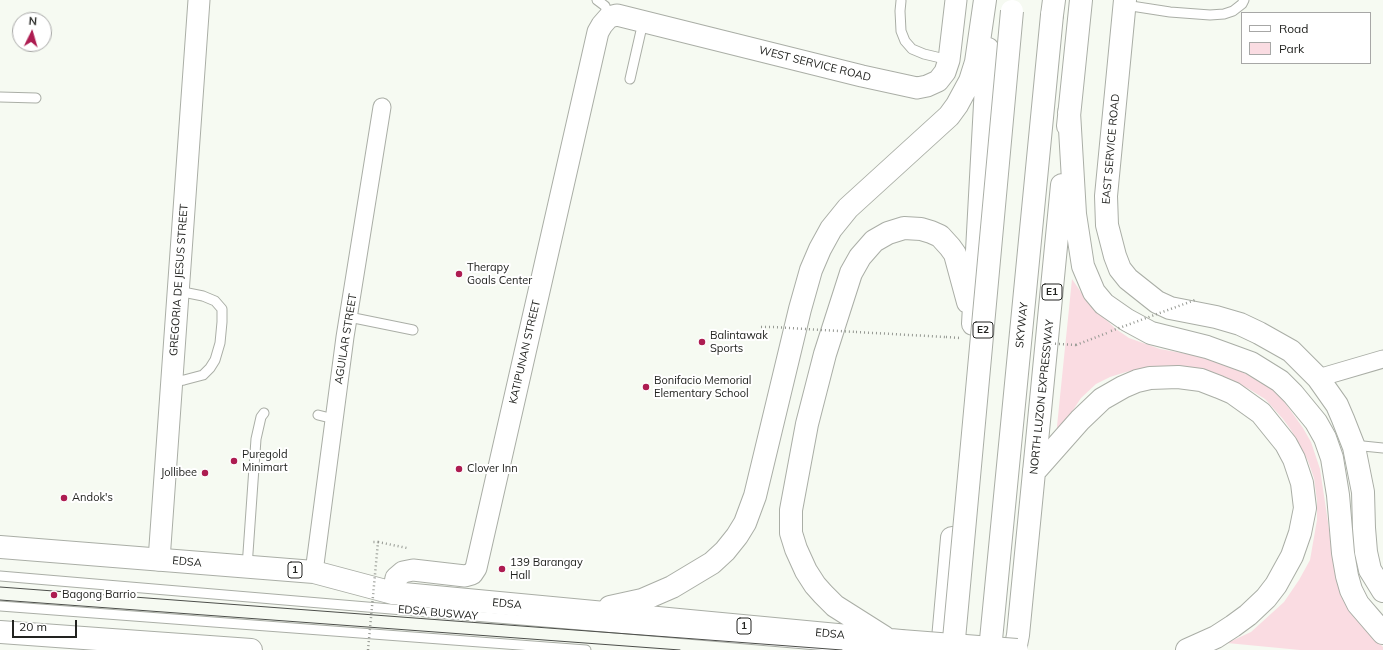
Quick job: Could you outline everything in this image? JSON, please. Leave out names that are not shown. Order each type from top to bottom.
[{"type":"main road","points":[[588,611],[620,606],[642,600],[672,587],[712,563],[725,552],[737,536],[745,523],[755,496],[800,309],[820,249],[831,229],[848,208],[949,116],[957,106],[970,81],[976,62],[985,0]]},
{"type":"main road","points":[[942,650],[973,320],[991,0]]},
{"type":"main road","name":"E2","points":[[953,650],[1013,0]]},
{"type":"main road","points":[[999,650],[1000,461],[1044,0]]},
{"type":"main road","name":"SKYWAY","points":[[990,650],[1054,0]]},
{"type":"main road","name":"NORTH LUZON EXPRESSWAY","points":[[1016,650],[1081,0]]},
{"type":"main road","name":"EAST SERVICE ROAD","points":[[1125,2],[1106,196],[1107,225],[1120,269],[1128,279],[1157,302],[1170,308],[1234,322],[1259,333],[1291,352],[1318,378],[1337,405],[1344,419],[1354,447],[1363,492],[1365,536],[1370,570],[1383,591]]},
{"type":"main road","points":[[1069,112],[1075,214],[1078,238],[1083,266],[1094,292],[1104,304],[1150,333],[1207,347],[1251,363],[1280,381],[1293,394],[1316,422],[1325,438],[1332,458],[1338,495],[1343,553],[1351,590],[1358,604],[1383,632]]},
{"type":"main road","points":[[888,643],[835,606],[815,585],[806,571],[796,549],[791,533],[791,510],[795,485],[807,424],[825,354],[842,296],[855,265],[866,249],[874,241],[888,233],[904,228],[931,232],[940,236],[945,241],[954,254],[973,320]]},
{"type":"main road","points":[[1034,472],[1080,420],[1102,399],[1123,387],[1150,378],[1178,377],[1208,382],[1233,393],[1252,406],[1268,421],[1286,444],[1294,459],[1301,479],[1305,508],[1298,543],[1276,585],[1257,607],[1216,637],[1187,650]]},
{"type":"main road","name":"EDSA","points":[[0,547],[314,572],[393,593],[588,611],[888,643],[1016,650]]},
{"type":"main road","points":[[0,632],[251,650]]},
{"type":"street","name":"GREGORIA DE JESUS STREET","points":[[159,560],[199,0]]},
{"type":"street","name":"WEST SERVICE ROAD","points":[[609,17],[617,15],[862,76],[917,88],[927,86],[938,81],[945,72],[949,60],[956,0]]},
{"type":"street","name":"KATIPUNAN STREET","points":[[393,593],[396,578],[403,572],[413,570],[465,576],[472,574],[476,568],[598,32],[609,17]]},
{"type":"street","name":"AGUILAR STREET","points":[[314,572],[334,419],[382,107]]},
{"type":"street","points":[[1318,378],[1383,359]]},
{"type":"lane","points":[[598,0],[605,6],[609,17]]},
{"type":"lane","points":[[901,0],[901,30],[905,41],[912,49],[924,54],[949,60]]},
{"type":"lane","points":[[1125,2],[1170,12],[1210,15],[1224,14],[1233,11],[1242,4],[1244,0]]},
{"type":"lane","points":[[630,79],[642,22]]},
{"type":"lane","points":[[0,97],[36,98]]},
{"type":"lane","points":[[172,382],[203,375],[210,368],[215,360],[220,343],[222,322],[222,309],[215,301],[203,296],[178,291]]},
{"type":"lane","points":[[349,317],[413,330]]},
{"type":"lane","points":[[247,567],[256,439],[261,417],[264,413]]},
{"type":"lane","points":[[318,415],[334,419]]},
{"type":"lane","points":[[1354,447],[1363,446],[1383,448]]},
{"type":"lane","name":"EDSA BUSWAY","points":[[0,576],[888,643]]},
{"type":"lane","points":[[0,606],[586,650]]},
{"type":"path","points":[[1039,343],[1076,344],[1195,300]]},
{"type":"path","points":[[761,327],[946,337]]},
{"type":"path","points":[[373,542],[412,549]]},
{"type":"path","points":[[368,650],[378,542]]},
{"type":"green space","points":[[1072,279],[1089,304],[1116,329],[1129,338],[1160,349],[1198,356],[1239,370],[1272,389],[1283,400],[1311,442],[1320,469],[1335,569],[1358,621],[1383,647],[1383,650],[1300,650],[1227,643],[1251,632],[1284,602],[1310,560],[1317,520],[1317,501],[1314,478],[1308,461],[1291,430],[1265,399],[1249,389],[1214,373],[1193,368],[1159,366],[1126,372],[1110,377],[1096,384],[1081,398],[1056,436]]},
{"type":"tram line","points":[[0,587],[842,650]]},
{"type":"tram line","points":[[0,600],[680,650]]},
{"type":"place","name":"Therapy Goals Center","points":[[459,274]]},
{"type":"place","name":"Balintawak Sports","points":[[702,342]]},
{"type":"place","name":"Bonifacio Memorial Elementary School","points":[[646,387]]},
{"type":"place","name":"Puregold Minimart","points":[[234,461]]},
{"type":"place","name":"Clover Inn","points":[[459,469]]},
{"type":"place","name":"Jollibee","points":[[205,473]]},
{"type":"place","name":"Andok's","points":[[64,498]]},
{"type":"place","name":"139 Barangay Hall","points":[[502,569]]},
{"type":"place","name":"Bagong Barrio","points":[[54,595]]}]
